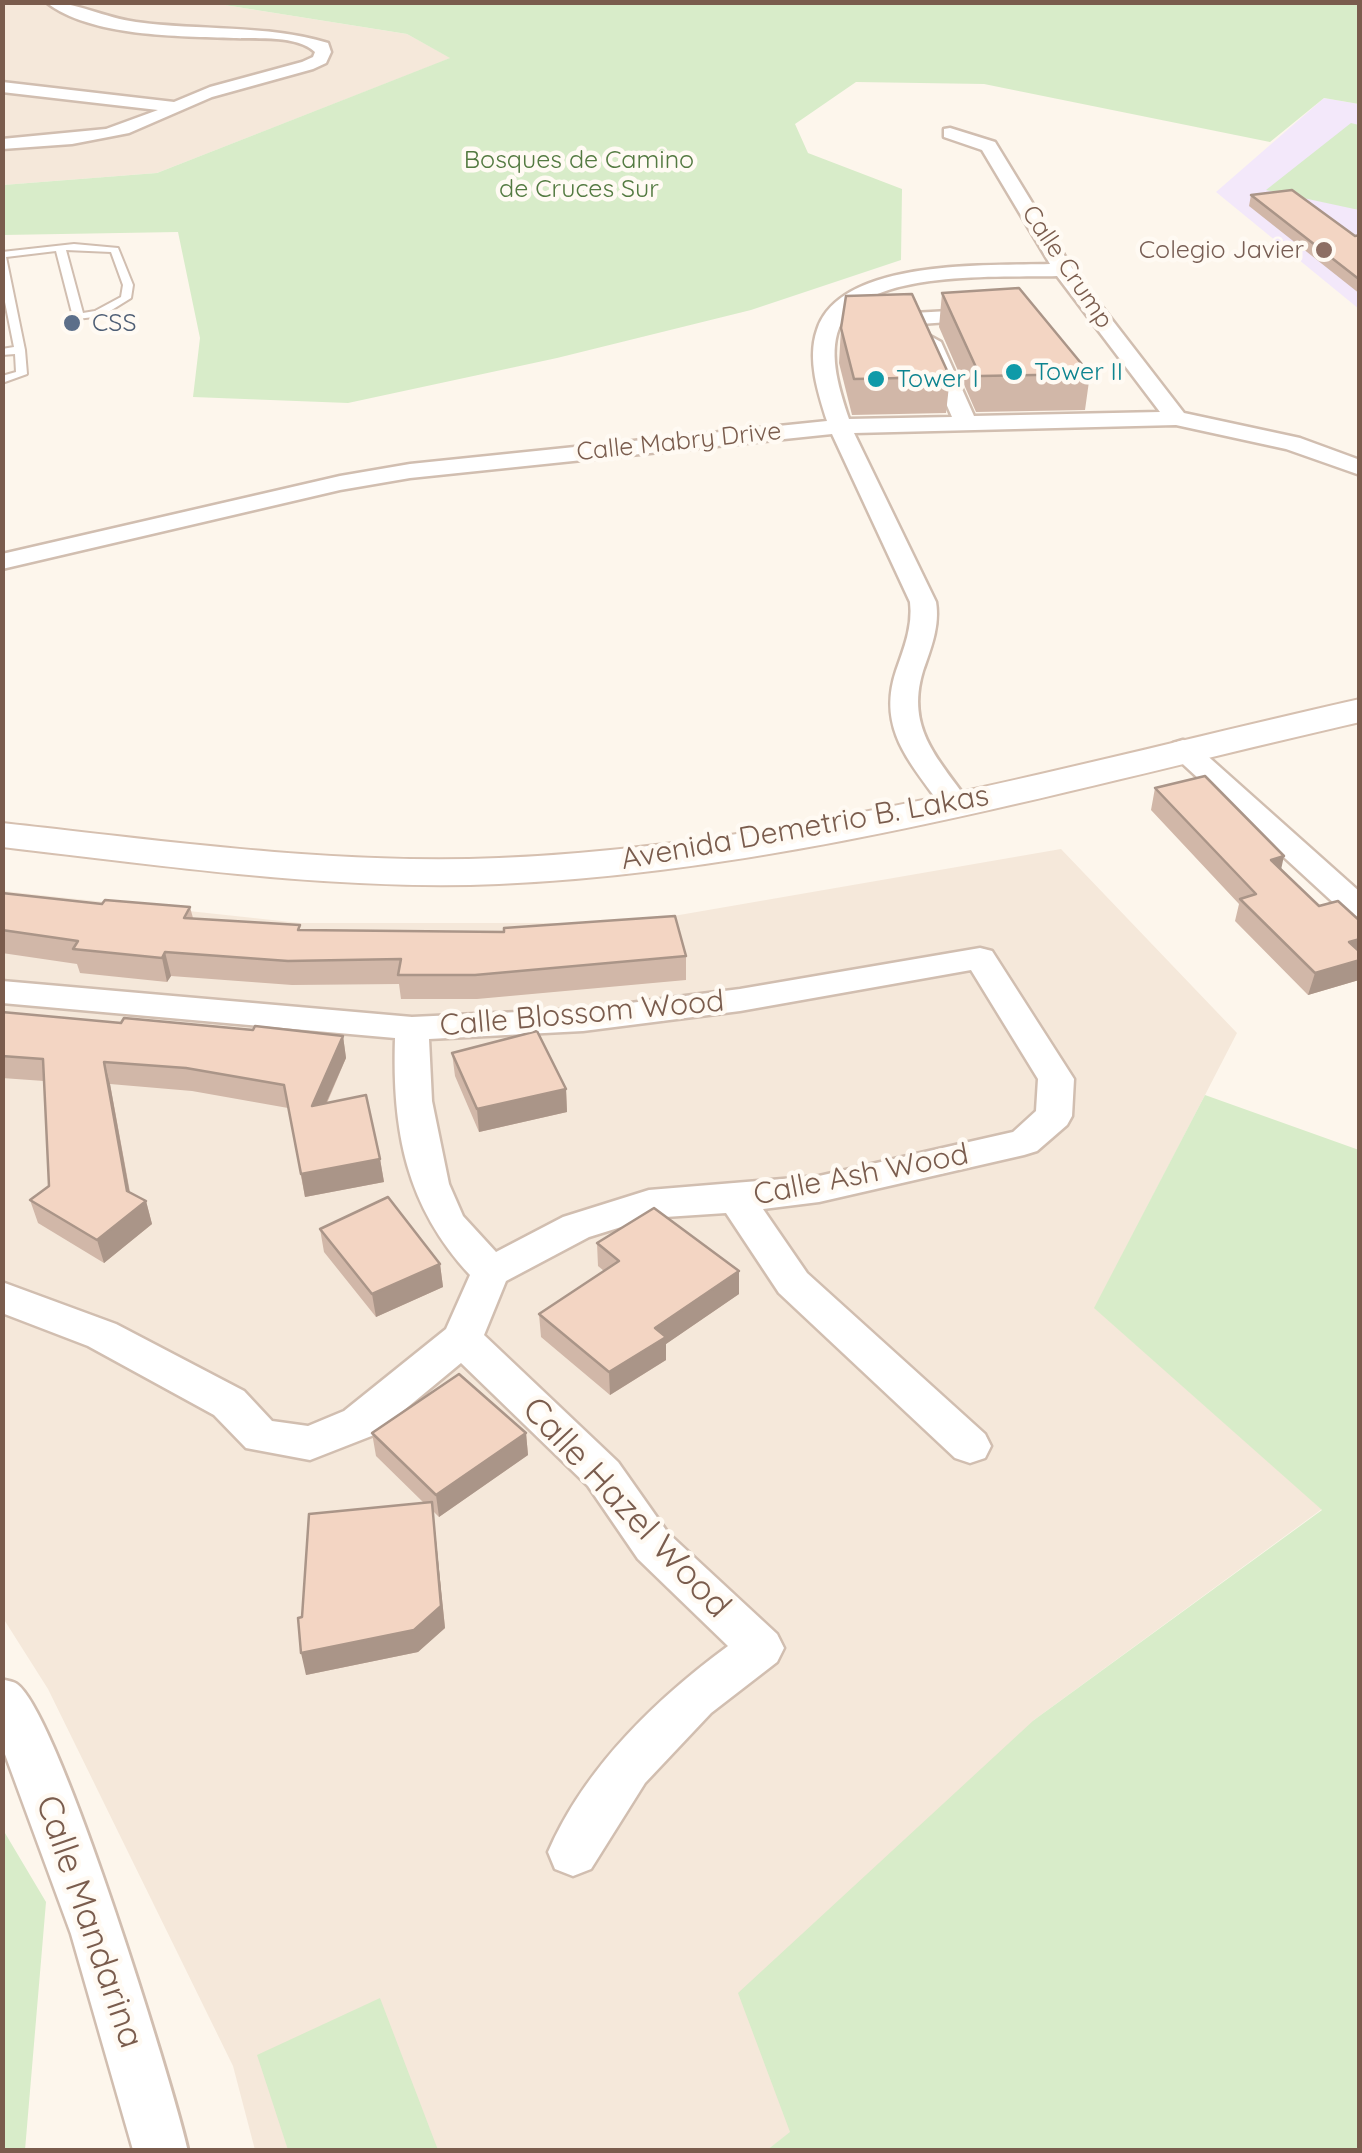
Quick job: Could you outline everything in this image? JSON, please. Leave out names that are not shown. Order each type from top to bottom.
[{"type":"street","points":[[2,144],[97,135],[140,124],[171,106],[218,89],[320,60],[322,46],[288,36],[94,20],[53,2]]},
{"type":"street","points":[[2,87],[171,106]]},
{"type":"street","name":"Calle Crump","points":[[950,133],[988,146],[1064,270],[1176,418]]},
{"type":"street","points":[[956,804],[911,738],[902,706],[925,608],[840,426],[824,365],[826,332],[839,310],[868,293],[925,276],[1064,270]]},
{"type":"street","points":[[851,322],[1015,313]]},
{"type":"street","points":[[920,319],[966,423]]},
{"type":"street","name":"Calle Mabry Drive","points":[[2,562],[392,474],[840,426],[1176,418],[1292,442],[1360,468]]},
{"type":"street","name":"Avenida Demetrio B. Lakas","points":[[2,835],[350,870],[564,867],[733,846],[956,804],[1360,710]]},
{"type":"street","points":[[1183,749],[1360,910]]},
{"type":"street","name":"Calle Blossom Wood","points":[[2,992],[412,1028],[582,1020],[740,1000],[980,958]]},
{"type":"street","name":"Calle Ash Wood","points":[[492,1272],[576,1227],[649,1204],[818,1189],[1024,1142],[1054,1116],[1056,1079],[980,958]]},
{"type":"street","points":[[2,1297],[118,1343],[228,1403],[261,1436],[310,1443],[359,1423],[462,1339],[492,1272],[448,1225],[433,1190],[409,1072],[412,1028]]},
{"type":"street","points":[[736,1199],[793,1284],[970,1446]]},
{"type":"street","name":"Calle Hazel Wood","points":[[462,1339],[602,1474],[652,1546],[762,1648],[696,1698],[628,1768],[574,1852]]},
{"type":"street","name":"Calle Mandarina","points":[[2,1700],[16,1722],[60,1830],[109,1965],[161,2150]]},
{"type":"lane","points":[[2,380],[22,374],[23,368],[2,257],[61,250],[115,250],[128,285],[126,298],[98,314],[81,317],[76,313],[61,250]]},
{"type":"lane","points":[[2,328],[17,326]]},
{"type":"lane","points":[[2,352],[20,350]]},
{"type":"lane","points":[[2,370],[23,368]]},
{"type":"shaded area","points":[[3,3],[212,3],[407,34],[451,58],[157,173],[3,185]]},
{"type":"shaded area","name":"Colegio Javier","points":[[1324,98],[1359,104],[1359,309],[1216,192]]},
{"type":"shaded area","points":[[1061,849],[1237,1033],[1095,1308],[1322,1509],[1034,1720],[790,2133],[767,2150],[255,2150],[233,2066],[48,1689],[3,1618],[3,891],[300,923],[633,923]]},
{"type":"green space","name":"Bosques de Camino de Cruces Sur","points":[[212,3],[1359,3],[1359,104],[1324,98],[1270,142],[984,84],[856,82],[795,124],[808,153],[902,189],[901,260],[751,310],[557,358],[348,403],[193,397],[200,338],[178,232],[3,235],[3,185],[157,173],[450,58],[407,34]]},
{"type":"green space","points":[[1351,123],[1359,125],[1359,210],[1266,190]]},
{"type":"green space","points":[[1205,1095],[1359,1150],[1359,2150],[767,2150],[790,2132],[738,1993],[1034,1720],[1322,1510],[1094,1308]]},
{"type":"green space","points":[[2,1828],[46,1902],[25,2150],[3,2150]]},
{"type":"green space","points":[[380,1998],[438,2150],[288,2150],[257,2055]]},
{"type":"building","points":[[1292,190],[1355,236],[1360,235],[1360,280],[1251,195]]},
{"type":"building","points":[[1019,288],[1090,374],[980,376],[942,293]]},
{"type":"building","points":[[912,294],[950,377],[854,379],[841,328],[846,296]]},
{"type":"building","points":[[1205,776],[1284,856],[1271,860],[1319,906],[1338,901],[1360,921],[1360,939],[1349,942],[1360,952],[1360,960],[1315,973],[1240,899],[1256,894],[1155,788]]},
{"type":"building","points":[[2,893],[102,904],[105,900],[190,907],[184,918],[300,925],[298,930],[504,932],[504,928],[675,916],[686,956],[475,975],[398,975],[401,959],[288,961],[165,952],[162,958],[73,949],[78,941],[2,930]]},
{"type":"building","points":[[2,1012],[121,1023],[124,1018],[253,1030],[255,1026],[343,1036],[312,1106],[366,1095],[380,1159],[301,1174],[284,1085],[186,1068],[104,1062],[127,1191],[146,1201],[97,1240],[30,1200],[49,1186],[43,1059],[2,1056]]},
{"type":"building","points":[[537,1031],[566,1089],[477,1109],[452,1053]]},
{"type":"building","points":[[388,1197],[440,1264],[372,1294],[320,1229]]},
{"type":"building","points":[[654,1208],[739,1271],[655,1328],[666,1337],[609,1372],[539,1314],[619,1261],[597,1243]]},
{"type":"building","points":[[459,1374],[526,1433],[436,1495],[372,1433]]},
{"type":"building","points":[[432,1502],[441,1606],[414,1630],[301,1653],[298,1618],[302,1617],[309,1514]]},
{"type":"place","name":"Colegio Javier","points":[[1324,250]]},
{"type":"place","name":"CSS","points":[[72,323]]},
{"type":"place","name":"Tower II","points":[[1014,372]]},
{"type":"place","name":"Tower I","points":[[876,379]]}]
